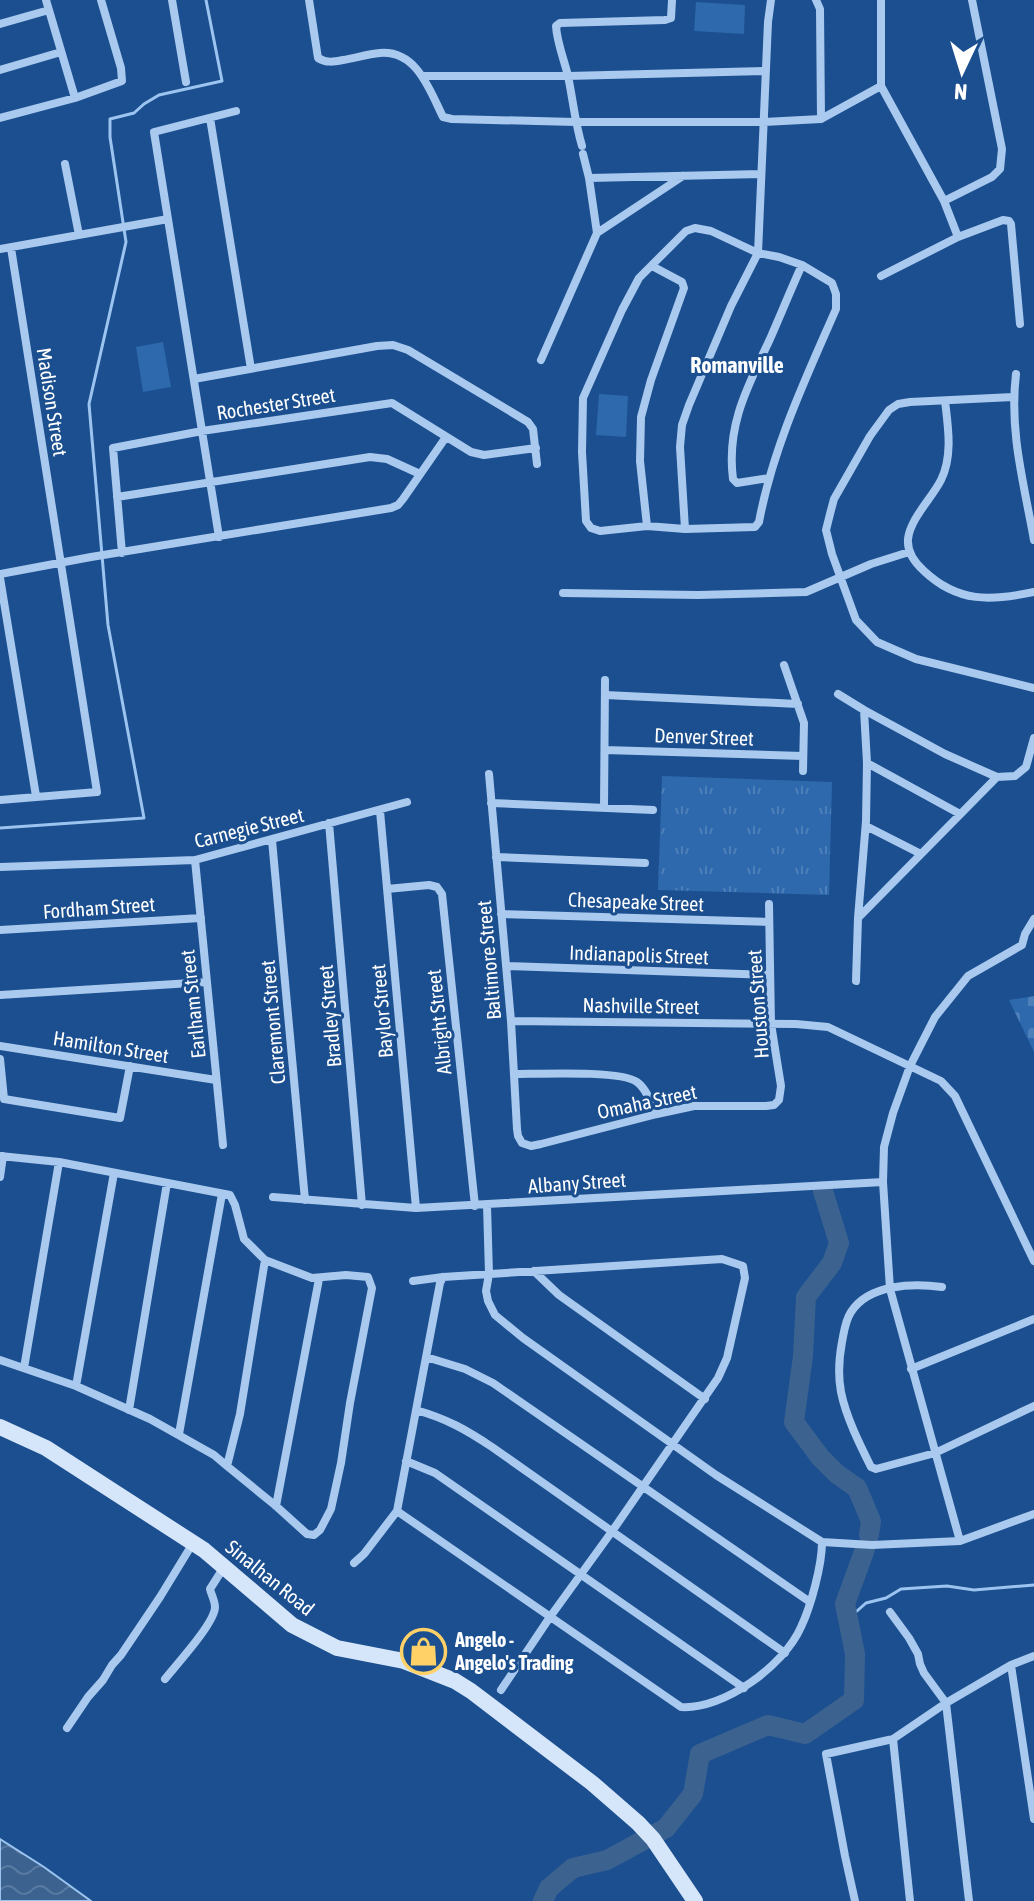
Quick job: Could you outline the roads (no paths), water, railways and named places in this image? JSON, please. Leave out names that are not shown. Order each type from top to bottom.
[{"type":"street","points":[[0,118],[75,98],[122,81],[101,0]]},
{"type":"street","points":[[172,0],[186,82]]},
{"type":"street","points":[[310,0],[318,58],[324,62],[382,53],[397,55],[410,62],[423,76],[443,117],[452,119],[764,122],[821,119],[881,86]]},
{"type":"street","points":[[541,360],[597,233],[589,178],[556,26],[560,23],[665,20],[671,18],[672,0]]},
{"type":"street","points":[[685,529],[680,447],[682,425],[731,306],[758,253],[771,0]]},
{"type":"street","points":[[816,0],[820,9],[821,119]]},
{"type":"street","points":[[881,0],[881,86],[944,201],[958,237]]},
{"type":"street","points":[[944,201],[992,177],[1000,169],[1002,149],[972,0]]},
{"type":"street","points":[[0,24],[47,5],[75,98]]},
{"type":"street","points":[[0,70],[61,52]]},
{"type":"street","points":[[423,76],[766,71]]},
{"type":"street","points":[[219,537],[154,132],[236,111]]},
{"type":"street","points":[[210,118],[251,369]]},
{"type":"street","points":[[65,164],[79,235]]},
{"type":"street","points":[[589,178],[761,174]]},
{"type":"street","points":[[597,233],[683,176]]},
{"type":"street","points":[[0,249],[168,219]]},
{"type":"street","points":[[881,276],[958,237],[1003,220],[1011,224],[1020,324]]},
{"type":"street","points":[[695,228],[711,231],[758,253],[802,265],[832,283],[836,294],[836,309],[782,440],[759,522],[755,527],[685,529],[647,526],[600,531],[591,528],[586,521],[583,398],[639,278],[686,231],[695,228]]},
{"type":"street","name":"Madison Street","points":[[11,248],[97,792],[36,796]]},
{"type":"street","points":[[769,478],[737,483],[733,479],[730,454],[735,424],[747,390],[802,265]]},
{"type":"street","points":[[647,526],[640,461],[641,417],[684,288],[682,282],[652,266]]},
{"type":"street","points":[[194,379],[393,345],[408,350],[528,422],[533,429],[537,464]]},
{"type":"street","points":[[1016,374],[1013,397],[1017,457],[1034,540]]},
{"type":"street","points":[[1013,397],[898,404],[889,410],[870,436],[834,499],[826,530],[856,620],[877,642],[916,659],[1034,688]]},
{"type":"street","points":[[945,401],[947,464],[942,479],[911,530],[909,552],[922,570],[940,584],[965,596],[1003,598],[1034,592]]},
{"type":"street","name":"Rochester Street","points":[[122,553],[113,448],[202,431],[392,403],[471,452],[484,455],[536,448]]},
{"type":"street","points":[[0,800],[36,796],[0,576],[61,562],[391,508],[403,499],[446,437]]},
{"type":"street","points":[[117,497],[370,457],[387,459],[420,474]]},
{"type":"street","points":[[563,593],[806,592],[871,564],[909,552]]},
{"type":"street","points":[[784,665],[804,723],[803,771]]},
{"type":"street","points":[[604,808],[605,680]]},
{"type":"street","points":[[838,694],[945,754],[997,777],[1015,776],[1026,767],[1034,738]]},
{"type":"street","points":[[605,695],[798,704]]},
{"type":"street","points":[[856,981],[866,826],[864,710]]},
{"type":"street","name":"Denver Street","points":[[605,750],[803,756]]},
{"type":"street","points":[[867,763],[960,814]]},
{"type":"street","name":"Baltimore Street","points":[[489,774],[518,1136],[522,1143]]},
{"type":"street","points":[[858,918],[997,777]]},
{"type":"street","name":"Carnegie Street","points":[[0,867],[195,860],[407,802]]},
{"type":"street","points":[[491,803],[653,810]]},
{"type":"street","name":"Baylor Street","points":[[380,811],[416,1208]]},
{"type":"street","name":"Bradley Street","points":[[329,823],[362,1205]]},
{"type":"street","points":[[866,826],[921,854]]},
{"type":"street","name":"Claremont Street","points":[[272,840],[305,1200]]},
{"type":"street","points":[[496,857],[645,863]]},
{"type":"street","name":"Earlham Street","points":[[195,860],[223,1145]]},
{"type":"street","name":"Albright Street","points":[[387,889],[429,885],[437,887],[442,894],[475,1206]]},
{"type":"street","name":"Houston Street","points":[[769,904],[771,1024],[781,1086],[779,1100]]},
{"type":"street","name":"Chesapeake Street","points":[[501,914],[769,922]]},
{"type":"street","name":"Fordham Street","points":[[0,930],[201,918]]},
{"type":"street","points":[[960,1541],[890,1289],[883,1182],[884,1147],[910,1066],[935,1017],[968,976],[1022,945],[1034,919]]},
{"type":"street","points":[[1022,945],[1034,950]]},
{"type":"street","name":"Indianapolis Street","points":[[506,966],[770,975]]},
{"type":"street","points":[[0,995],[207,982]]},
{"type":"street","name":"Nashville Street","points":[[511,1021],[828,1027],[941,1081],[955,1096],[1032,1250],[1034,1261]]},
{"type":"street","name":"Hamilton Street","points":[[0,1046],[216,1080]]},
{"type":"street","points":[[0,1059],[4,1099],[120,1118],[130,1066]]},
{"type":"street","points":[[514,1074],[630,1078],[642,1086],[657,1114]]},
{"type":"street","name":"Omaha Street","points":[[522,1143],[531,1146],[541,1144],[694,1106],[766,1106],[774,1105],[779,1100]]},
{"type":"street","points":[[0,1177],[2,1156],[59,1162],[230,1195],[244,1239],[265,1260],[312,1278],[368,1277],[371,1285],[331,1509],[314,1535],[307,1534],[214,1455],[179,1434],[76,1386],[0,1360]]},
{"type":"street","points":[[24,1368],[59,1162]]},
{"type":"street","points":[[76,1386],[114,1173]]},
{"type":"street","name":"Albany Street","points":[[273,1197],[416,1208],[883,1182]]},
{"type":"street","points":[[129,1410],[167,1183]]},
{"type":"street","points":[[179,1434],[222,1194]]},
{"type":"street","points":[[487,1205],[489,1274],[486,1291],[495,1315],[716,1475],[822,1542],[872,1545],[960,1541],[1034,1514]]},
{"type":"street","points":[[413,1281],[722,1259],[743,1266],[745,1278],[727,1358],[718,1378],[501,1690]]},
{"type":"street","points":[[227,1466],[240,1414],[265,1260]]},
{"type":"street","points":[[534,1271],[559,1295],[705,1399]]},
{"type":"street","points":[[354,1563],[397,1511],[443,1277]]},
{"type":"street","points":[[276,1506],[319,1279]]},
{"type":"street","points":[[942,1287],[921,1285],[869,1295],[852,1310],[845,1326],[839,1358],[841,1392],[858,1443],[871,1467],[876,1469],[935,1453],[1034,1406]]},
{"type":"street","points":[[911,1369],[1034,1319]]},
{"type":"street","points":[[426,1357],[465,1369],[493,1383],[810,1602]]},
{"type":"street","points":[[416,1410],[444,1418],[463,1428],[785,1653]]},
{"type":"street","name":"Sinalhan Road","points":[[0,1427],[46,1448],[193,1543],[285,1621],[311,1636],[341,1649],[410,1663],[464,1686],[592,1783],[638,1823],[653,1839],[695,1901]]},
{"type":"street","points":[[406,1461],[435,1473],[744,1688]]},
{"type":"street","points":[[397,1511],[681,1707],[692,1708],[719,1701],[744,1688],[785,1653],[801,1629],[810,1602],[822,1542]]},
{"type":"street","points":[[67,1728],[121,1655],[193,1543]]},
{"type":"street","points":[[165,1679],[210,1619],[215,1608],[210,1589],[224,1567]]},
{"type":"street","points":[[890,1612],[914,1646],[924,1673],[946,1703],[969,1901]]},
{"type":"street","points":[[855,1901],[826,1754],[893,1739],[946,1703],[1011,1665],[1034,1656]]},
{"type":"street","points":[[1011,1665],[1034,1819]]},
{"type":"street","points":[[893,1739],[910,1901]]},
{"type":"water","points":[[0,1839],[44,1867],[91,1901],[0,1901]]},
{"type":"waterway","points":[[0,828],[144,818],[108,625],[89,404],[126,242],[110,119],[134,113],[159,95],[222,81],[206,0]]},
{"type":"waterway","points":[[823,1191],[839,1243],[832,1263],[806,1297],[803,1356],[794,1422],[820,1457],[857,1488],[871,1521],[869,1535]]},
{"type":"waterway","points":[[543,1901],[549,1888],[573,1868],[607,1860],[666,1828],[693,1794],[700,1754],[768,1725],[805,1734],[854,1700],[855,1654],[845,1604],[865,1549]]},
{"type":"waterway","points":[[849,1618],[866,1603],[886,1598],[901,1589],[947,1586],[974,1590],[1034,1585]]},
{"type":"place","name":"Angelo - Angelo's Trading","points":[[424,1651]]},
{"type":"district","name":"Romanville","points":[[737,365]]}]
